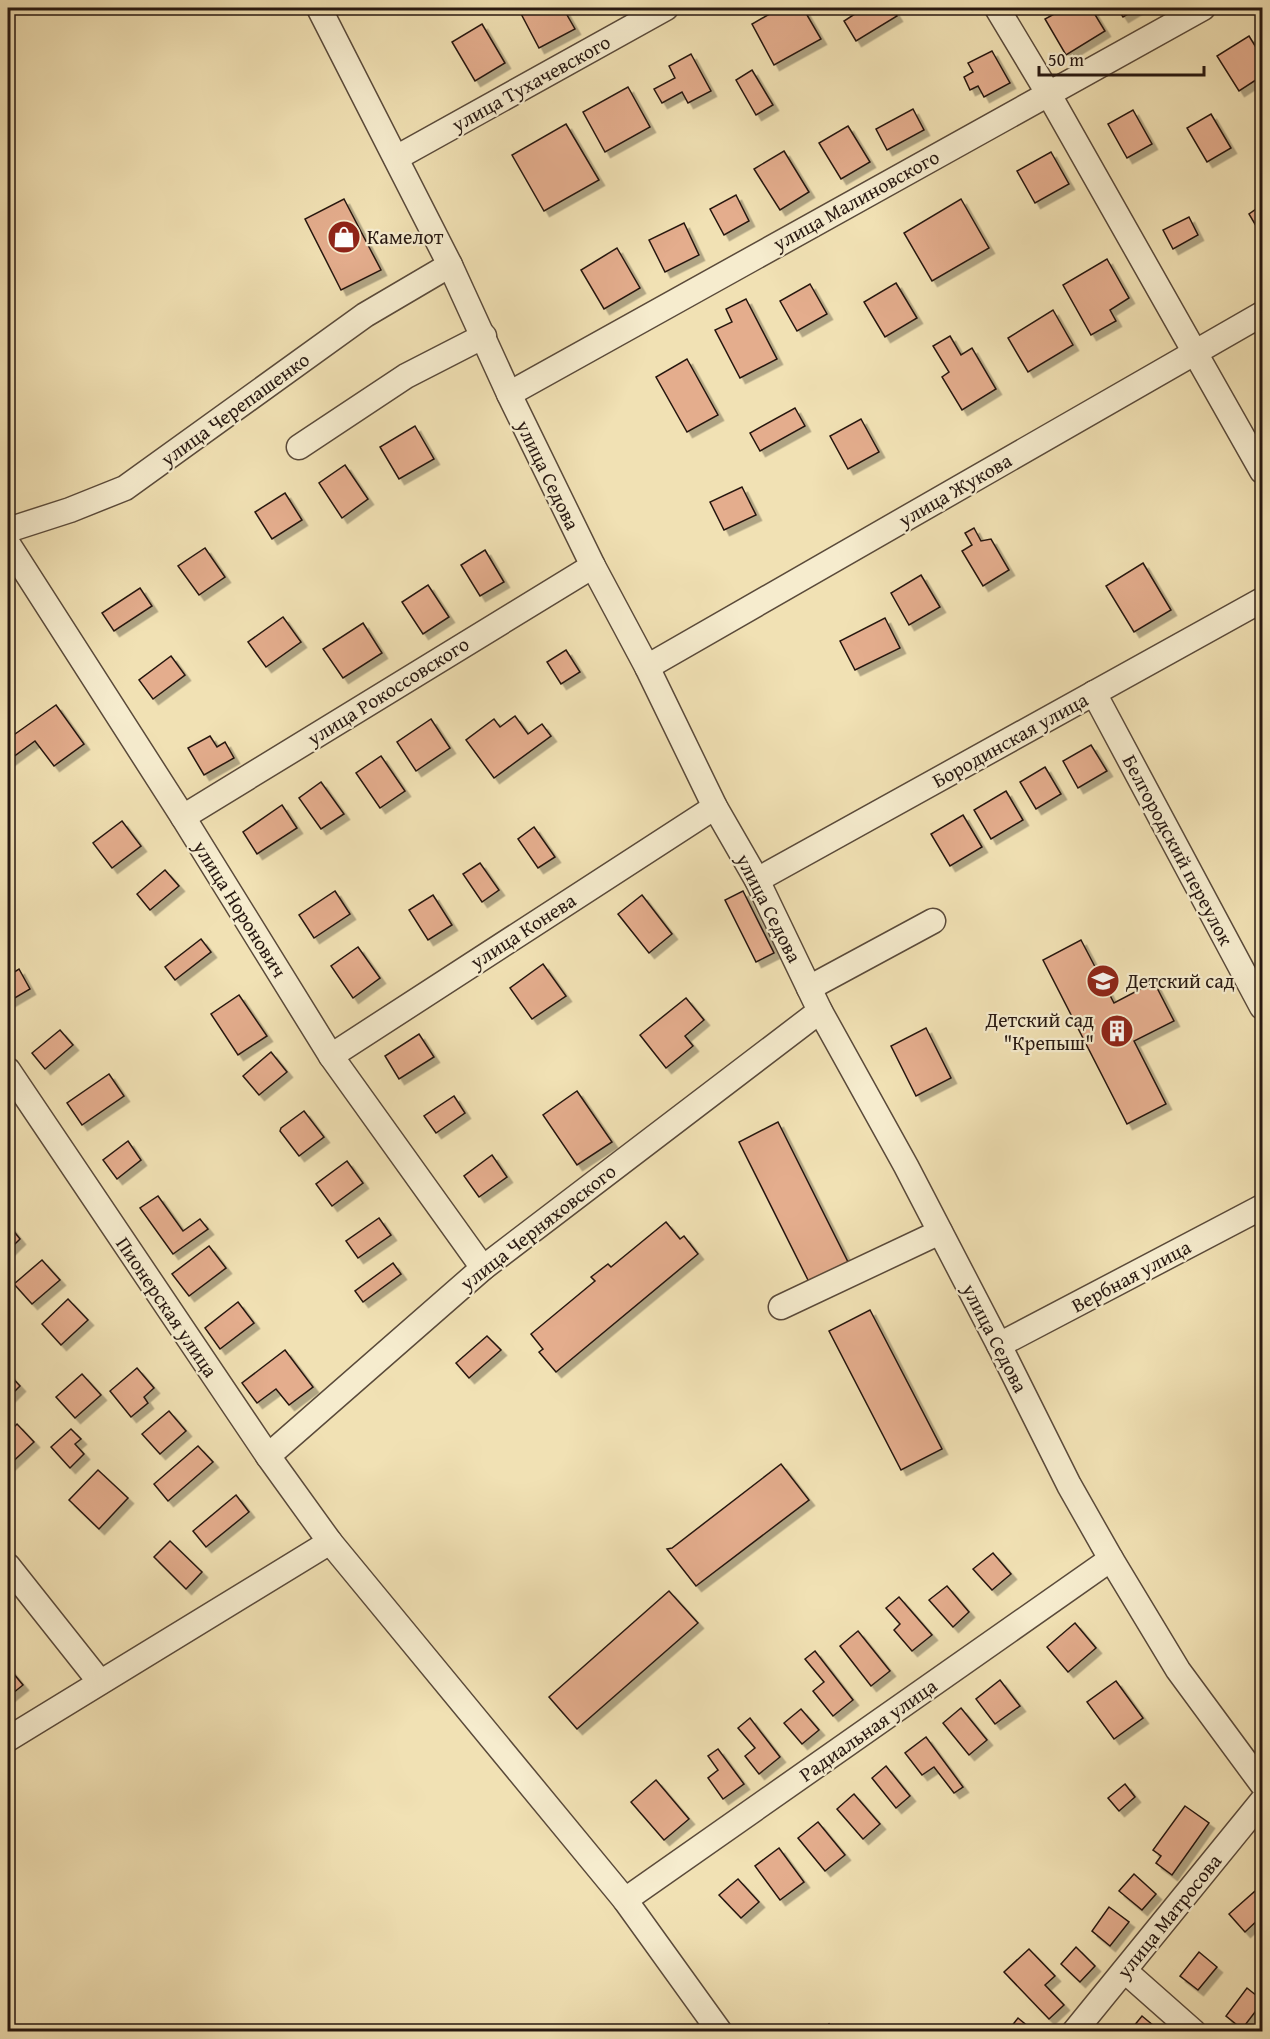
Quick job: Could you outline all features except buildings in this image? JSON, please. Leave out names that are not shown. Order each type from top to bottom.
[{"type":"street","name":"улица Седова","points":[[319,8],[450,265],[592,566],[647,667],[715,807],[757,880],[819,1011],[906,1166],[1069,1485],[1178,1670],[1263,1784]]},
{"type":"street","name":"улица Тухачевского","points":[[396,158],[666,8]]},
{"type":"street","points":[[997,8],[1048,93],[1263,471]]},
{"type":"street","name":"улица Малиновского","points":[[509,394],[1203,8]]},
{"type":"street","name":"улица Черепашенко","points":[[8,530],[70,510],[125,488],[365,315],[450,265]]},
{"type":"street","name":"улица Жукова","points":[[647,667],[1263,314]]},
{"type":"street","points":[[299,447],[406,376],[484,336]]},
{"type":"street","name":"улица Норонович","points":[[8,544],[183,817],[331,1056],[483,1268]]},
{"type":"street","name":"улица Рокоссовского","points":[[183,817],[592,566]]},
{"type":"street","name":"Бородинская улица","points":[[757,880],[1263,600]]},
{"type":"street","name":"Белгородский переулок","points":[[1094,693],[1263,1007]]},
{"type":"street","name":"улица Конева","points":[[331,1056],[715,807]]},
{"type":"street","points":[[809,988],[933,921]]},
{"type":"street","name":"улица Черняховского","points":[[268,1456],[483,1268],[819,1011]]},
{"type":"street","name":"Пионерская улица","points":[[8,1070],[268,1456],[330,1542],[625,1900],[720,2031]]},
{"type":"street","name":"Вербная улица","points":[[999,1345],[1263,1207]]},
{"type":"street","points":[[781,1307],[940,1232]]},
{"type":"street","points":[[8,1739],[330,1542]]},
{"type":"street","name":"Радиальная улица","points":[[625,1900],[1111,1559]]},
{"type":"street","points":[[8,1566],[100,1682]]},
{"type":"street","name":"улица Матросова","points":[[1074,2031],[1263,1801]]},
{"type":"street","points":[[1125,1971],[1194,2031]]},
{"type":"place","name":"Камелот","points":[[344,237]]},
{"type":"place","name":"Детский сад","points":[[1103,981]]},
{"type":"place","name":"Детский сад \"Крепыш\"","points":[[1117,1031]]}]
